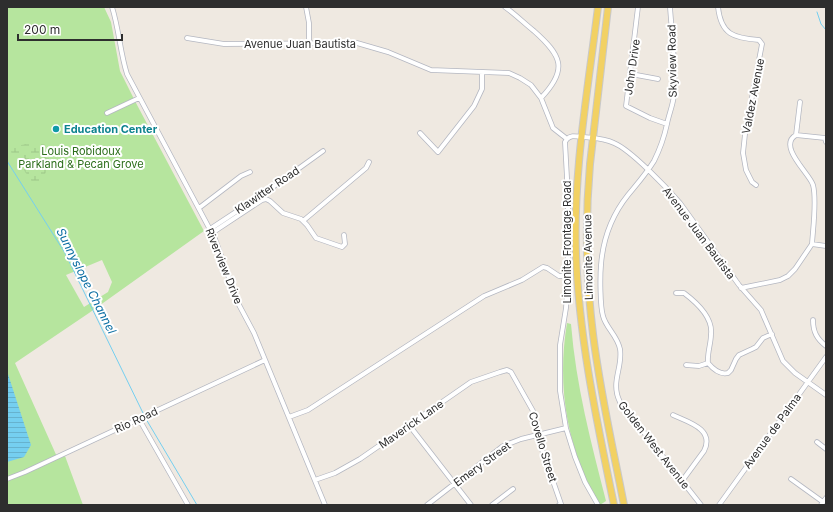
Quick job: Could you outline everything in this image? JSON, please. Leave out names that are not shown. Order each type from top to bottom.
[{"type":"main road","name":"Limonite Avenue","points":[[598,7],[582,137],[577,195],[576,253],[580,306],[590,382],[614,505]]},
{"type":"main road","name":"Limonite Avenue","points":[[608,7],[592,138],[588,185],[587,244],[589,304],[597,367],[624,505]]},
{"type":"street","name":"Riverview Drive","points":[[112,7],[127,74],[211,231],[238,303],[254,334],[316,480],[325,505]]},
{"type":"street","points":[[306,7],[310,31],[309,43]]},
{"type":"street","points":[[505,7],[543,39],[557,57],[558,68],[556,77],[551,87],[541,98]]},
{"type":"street","name":"John Drive","points":[[638,7],[626,106],[650,118],[667,124]]},
{"type":"street","name":"Skyview Road","points":[[613,219],[625,200],[648,170],[662,145],[665,135],[674,95],[670,7]]},
{"type":"street","name":"Valdez Avenue","points":[[718,7],[722,24],[727,31],[741,39],[759,40],[762,44],[745,134],[743,153],[743,163],[752,182],[756,185]]},
{"type":"street","name":"Avenue Juan Bautista","points":[[187,38],[224,44],[357,43],[372,46],[431,70],[509,73],[520,78],[531,85],[541,98],[553,128],[566,139],[570,136],[592,138],[609,141],[620,146],[669,190],[741,288],[761,310],[784,361],[791,370],[826,396]]},
{"type":"street","points":[[420,132],[438,152],[474,106],[482,89],[482,72]]},
{"type":"street","points":[[631,74],[658,79]]},
{"type":"street","points":[[107,113],[139,98]]},
{"type":"street","points":[[741,288],[780,280],[788,276],[795,269],[812,244],[813,189],[810,180],[791,150],[792,138],[796,135],[800,102]]},
{"type":"street","points":[[796,135],[826,139]]},
{"type":"street","name":"Limonite Frontage Road","points":[[566,139],[568,276],[567,300],[560,345],[560,391],[566,428],[585,482],[598,505]]},
{"type":"street","name":"Klawitter Road","points":[[211,231],[323,151]]},
{"type":"street","points":[[303,221],[366,168],[369,162]]},
{"type":"street","points":[[199,208],[241,176],[250,172]]},
{"type":"street","points":[[261,195],[264,199],[270,201],[283,212],[303,221],[316,238],[340,247],[344,246],[344,235]]},
{"type":"street","points":[[211,231],[264,199]]},
{"type":"street","name":"Golden West Avenue","points":[[613,219],[604,246],[601,278],[603,317],[616,338],[620,350],[620,365],[615,385],[617,396],[623,407],[701,505]]},
{"type":"street","points":[[812,244],[826,246]]},
{"type":"street","points":[[289,417],[308,410],[484,296],[522,280],[543,267],[559,276],[568,276]]},
{"type":"street","points":[[676,293],[684,293],[692,299],[708,320],[711,326],[712,334],[708,353],[708,363],[721,373],[728,373],[732,370],[739,355],[756,347],[763,338],[772,334]]},
{"type":"street","points":[[813,320],[815,333],[819,340],[826,346]]},
{"type":"street","name":"Avenue de Palma","points":[[719,505],[826,357]]},
{"type":"street","name":"Rio Road","points":[[7,479],[147,416],[265,360]]},
{"type":"street","points":[[686,364],[699,366],[708,363]]},
{"type":"street","name":"Maverick Lane","points":[[316,480],[360,459],[471,382],[507,370]]},
{"type":"street","name":"Covello Street","points":[[507,370],[510,372],[533,411],[537,435],[560,504],[559,505]]},
{"type":"street","points":[[673,414],[703,431],[707,437],[707,445],[704,451],[682,481]]},
{"type":"street","points":[[140,419],[188,505]]},
{"type":"street","points":[[409,425],[471,505]]},
{"type":"street","name":"Emery Street","points":[[427,505],[503,446],[521,439],[566,428]]},
{"type":"street","points":[[817,442],[826,449]]},
{"type":"street","points":[[791,479],[822,504],[826,498]]},
{"type":"street","points":[[492,505],[513,489]]},
{"type":"green space","name":"Louis Robidoux Parkland & Pecan Grove","points":[[7,7],[104,7],[111,22],[120,71],[204,231],[89,313],[15,363],[58,459],[65,456],[83,505],[7,505]],"holes":[[[102,260],[112,282],[108,292],[84,307],[66,275]]]},
{"type":"green space","points":[[40,141],[45,145],[50,162],[42,181],[33,183],[11,152],[12,147]]},
{"type":"green space","points":[[567,323],[571,324],[580,392],[606,501],[600,505],[589,486],[581,467],[570,432],[564,396],[563,378],[563,360]]},
{"type":"water","points":[[7,371],[31,445],[24,457],[7,462]]},
{"type":"waterway","points":[[817,12],[821,24],[826,30]]},
{"type":"waterway","name":"Sunnyslope Channel","points":[[7,161],[65,253],[143,413]]},
{"type":"waterway","name":"Sunnyslope Channel","points":[[146,419],[197,505]]},
{"type":"place","name":"Education Center","points":[[56,129]]}]
